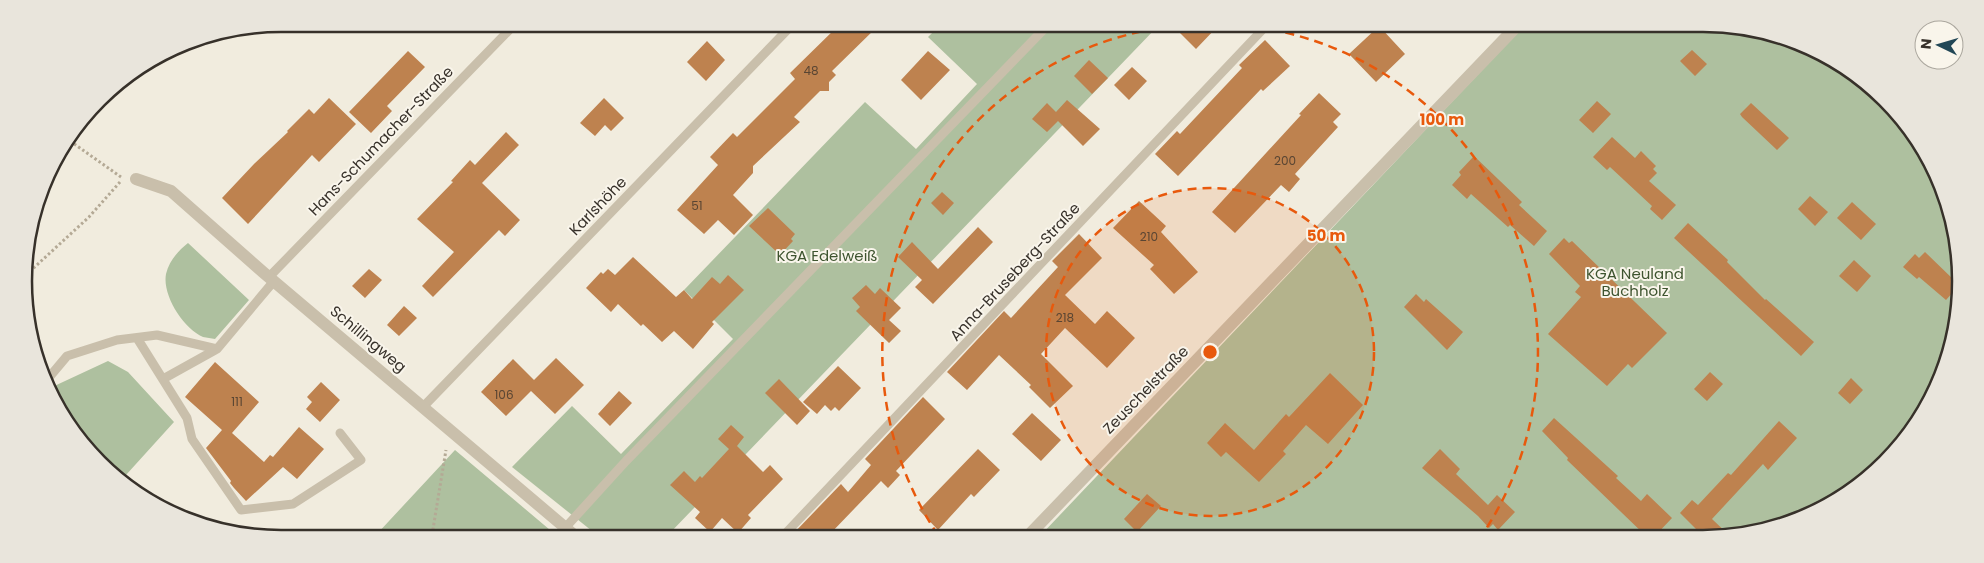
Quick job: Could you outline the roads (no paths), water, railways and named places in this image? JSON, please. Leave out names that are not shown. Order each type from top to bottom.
[{"type":"street","name":"Zeuschelstraße","points":[[1034,530],[1508,32]]},
{"type":"street","name":"Schillingweg","points":[[136,179],[171,191],[271,279],[567,530]]},
{"type":"lane","name":"Hans-Schumacher-Straße","points":[[217,349],[271,279],[506,32]]},
{"type":"lane","name":"Karlshöhe","points":[[423,407],[786,32]]},
{"type":"lane","points":[[571,530],[626,461],[1041,32]]},
{"type":"lane","name":"Anna-Bruseberg-Straße","points":[[789,530],[1260,32]]},
{"type":"lane","points":[[50,375],[66,356],[117,340],[157,335],[217,349]]},
{"type":"lane","points":[[138,338],[187,418],[192,439],[241,510],[293,504],[362,460],[340,434]]},
{"type":"lane","points":[[163,379],[217,349]]},
{"type":"park label","name":"KGA Edelweiß","points":[[827,256]]},
{"type":"park label","name":"KGA Neuland Buchholz","points":[[1635,282]]}]
